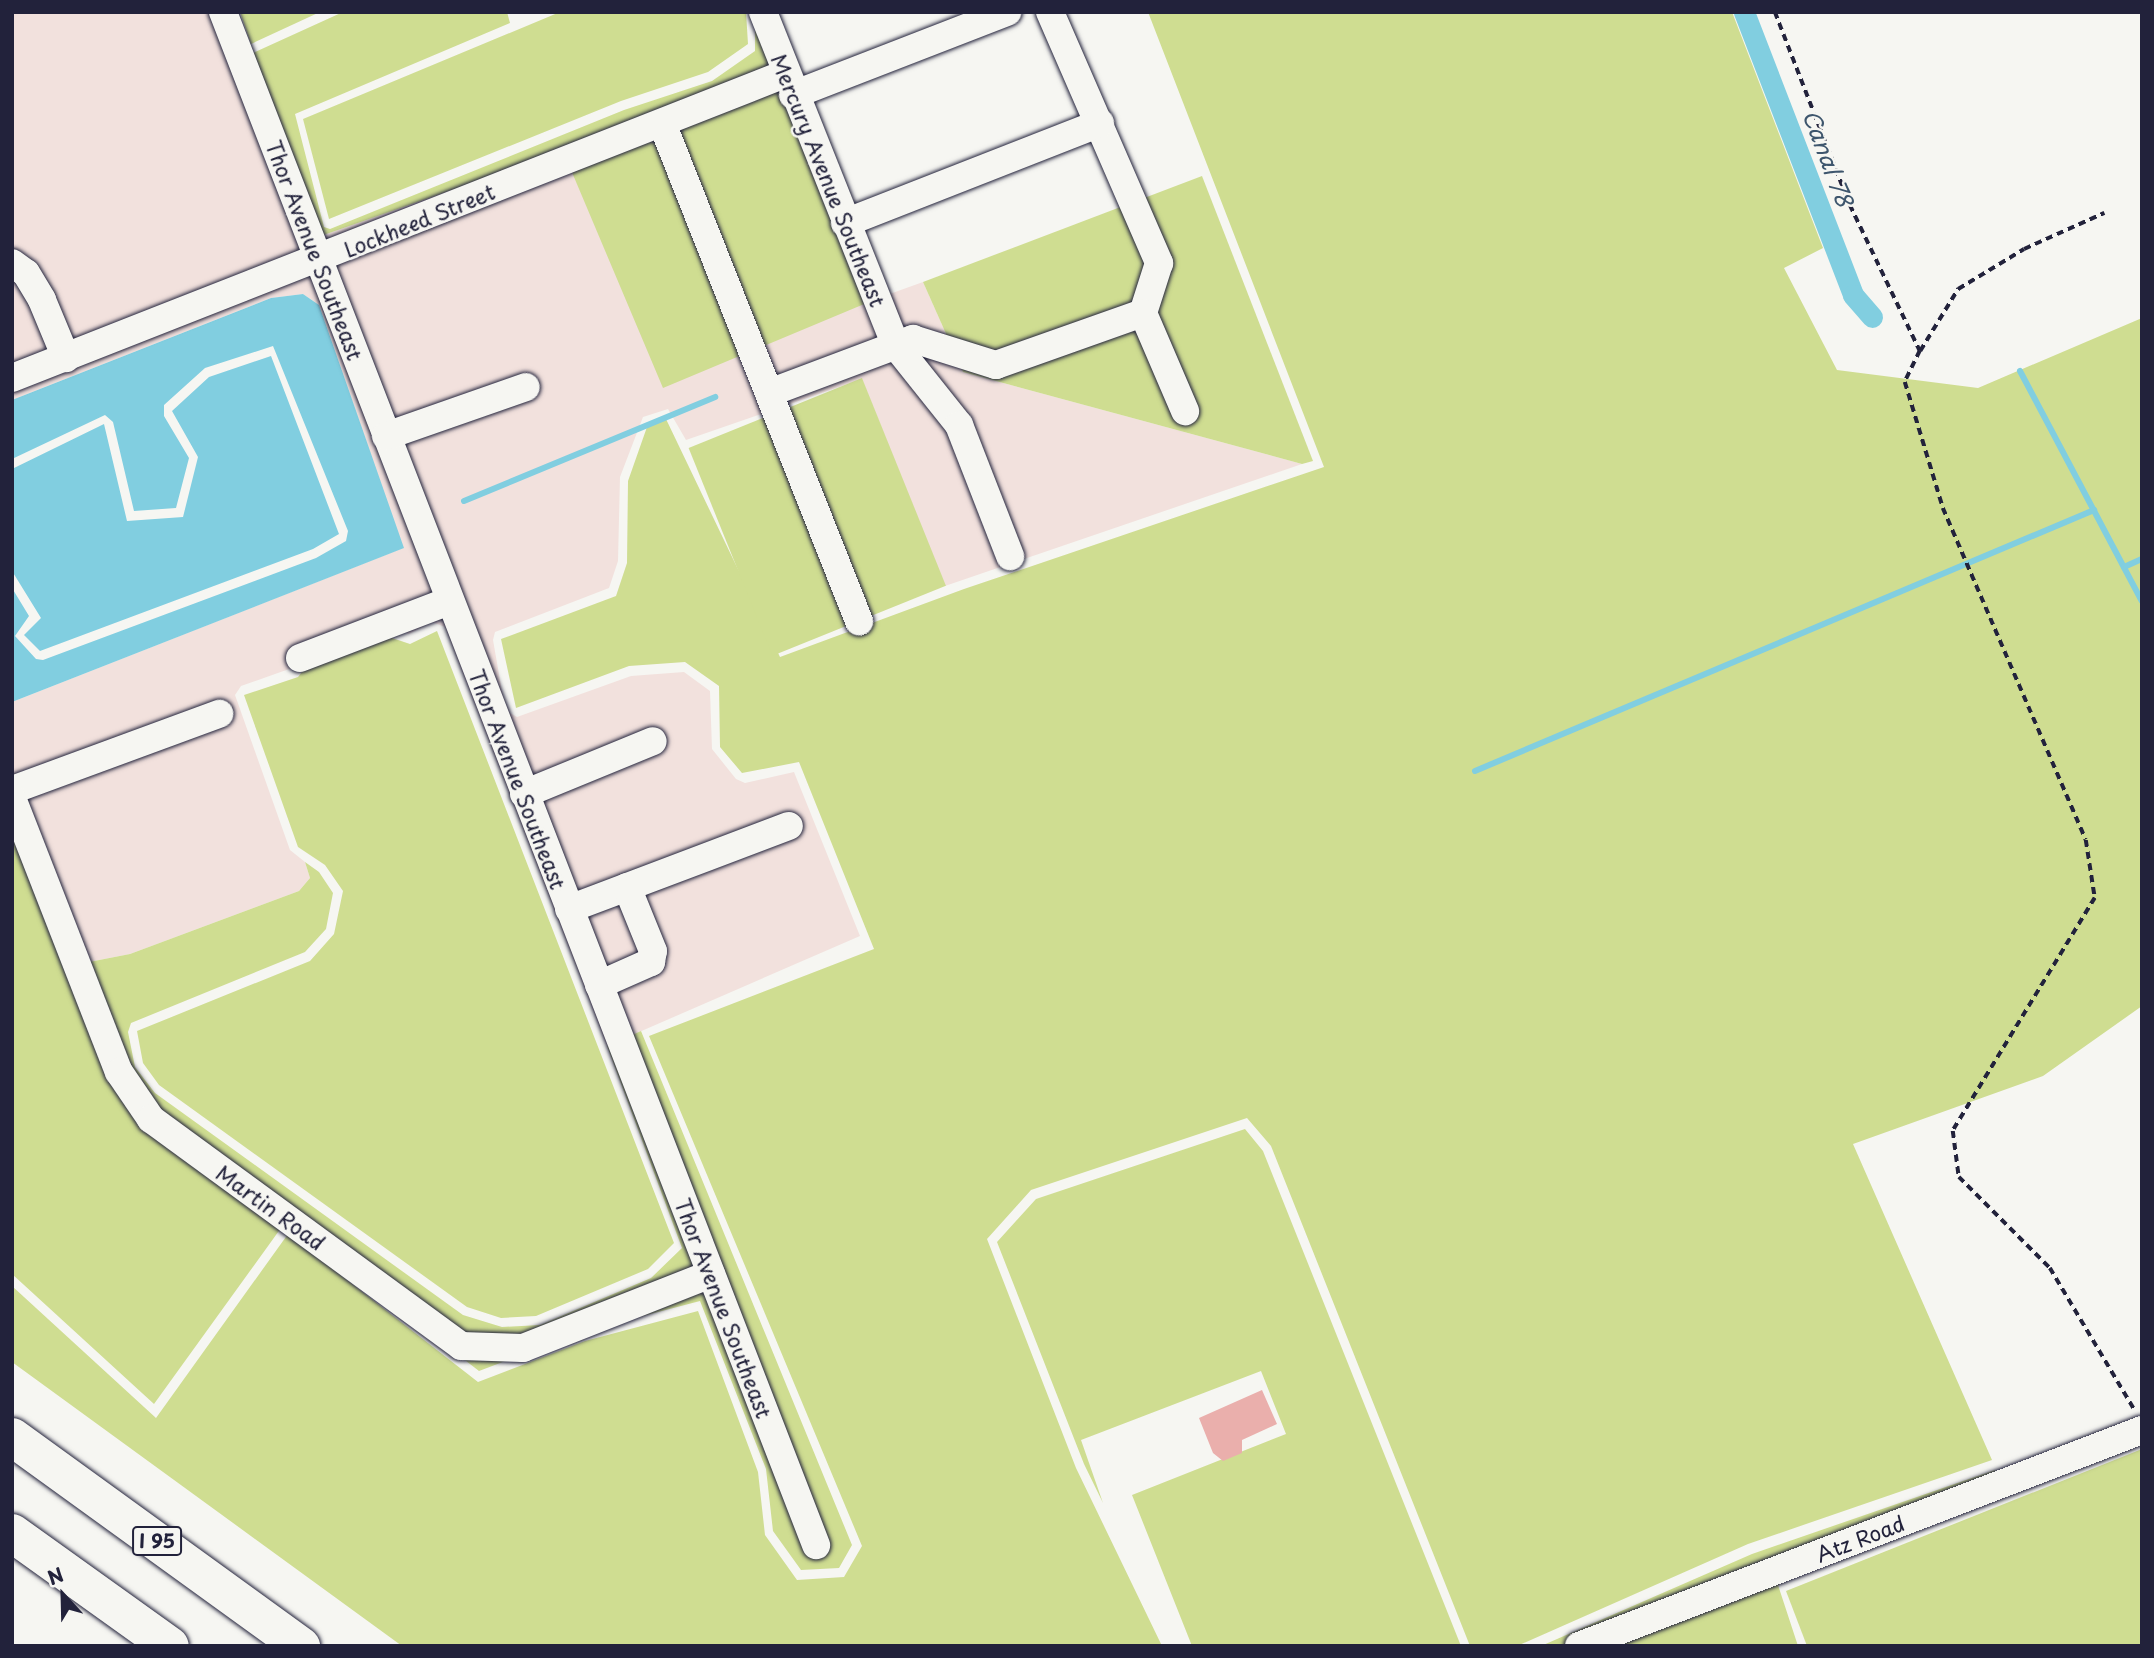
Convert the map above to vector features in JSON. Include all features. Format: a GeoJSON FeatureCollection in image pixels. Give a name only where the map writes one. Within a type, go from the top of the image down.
{"type":"FeatureCollection","features":[{"type":"Feature","properties":{"kind":"highway","name":"I 95"},"geometry":{"type":"LineString","coordinates":[[12,1437],[301,1646]]}},
{"type":"Feature","properties":{"kind":"highway"},"geometry":{"type":"LineString","coordinates":[[12,1533],[170,1646]]}},
{"type":"Feature","properties":{"kind":"street","name":"Thor Avenue Southeast"},"geometry":{"type":"LineString","coordinates":[[223,12],[816,1545]]}},
{"type":"Feature","properties":{"kind":"street","name":"Mercury Avenue Southeast"},"geometry":{"type":"LineString","coordinates":[[763,12],[789,85],[896,346],[959,425],[1010,556]]}},
{"type":"Feature","properties":{"kind":"street","name":"Lockheed Street"},"geometry":{"type":"LineString","coordinates":[[12,378],[319,260],[662,123],[789,85],[1007,12]]}},
{"type":"Feature","properties":{"kind":"street"},"geometry":{"type":"LineString","coordinates":[[1050,12],[1159,263],[1143,313],[1185,411]]}},
{"type":"Feature","properties":{"kind":"street"},"geometry":{"type":"LineString","coordinates":[[662,123],[859,621]]}},
{"type":"Feature","properties":{"kind":"street"},"geometry":{"type":"LineString","coordinates":[[845,223],[1100,123]]}},
{"type":"Feature","properties":{"kind":"street"},"geometry":{"type":"LineString","coordinates":[[12,263],[26,273],[42,300],[66,358]]}},
{"type":"Feature","properties":{"kind":"street"},"geometry":{"type":"LineString","coordinates":[[769,393],[914,339],[996,365],[1143,313]]}},
{"type":"Feature","properties":{"kind":"street"},"geometry":{"type":"LineString","coordinates":[[386,436],[526,387]]}},
{"type":"Feature","properties":{"kind":"street"},"geometry":{"type":"LineString","coordinates":[[300,658],[449,601]]}},
{"type":"Feature","properties":{"kind":"street"},"geometry":{"type":"LineString","coordinates":[[12,790],[219,714]]}},
{"type":"Feature","properties":{"kind":"street"},"geometry":{"type":"LineString","coordinates":[[524,794],[653,741]]}},
{"type":"Feature","properties":{"kind":"street","name":"Martin Road"},"geometry":{"type":"LineString","coordinates":[[12,798],[119,1072],[151,1119],[461,1346],[523,1348],[711,1274]]}},
{"type":"Feature","properties":{"kind":"street"},"geometry":{"type":"LineString","coordinates":[[569,909],[789,826]]}},
{"type":"Feature","properties":{"kind":"street"},"geometry":{"type":"LineString","coordinates":[[599,985],[651,962],[653,951],[627,887]]}},
{"type":"Feature","properties":{"kind":"street","name":"Atz Road"},"geometry":{"type":"LineString","coordinates":[[1579,1646],[2138,1420]]}},
{"type":"Feature","properties":{"kind":"path"},"geometry":{"type":"LineString","coordinates":[[1775,12],[1850,205],[1920,351]]}},
{"type":"Feature","properties":{"kind":"path"},"geometry":{"type":"LineString","coordinates":[[2104,213],[2024,248],[1958,289],[1920,351],[1905,382],[1943,508],[2086,840],[2095,898],[1953,1131],[1959,1177],[2050,1268],[2138,1420]]}},
{"type":"Feature","properties":{"kind":"shaded area"},"geometry":{"type":"Polygon","coordinates":[[[12,12],[231,12],[298,244],[563,150],[859,305],[923,282],[963,372],[1302,464],[945,586],[862,379],[686,440],[668,409],[643,417],[620,477],[618,561],[609,588],[495,632],[493,640],[503,697],[510,713],[517,717],[631,676],[684,672],[710,691],[712,749],[736,779],[745,783],[794,772],[860,936],[607,1046],[445,627],[432,622],[409,634],[377,623],[292,668],[241,686],[235,695],[290,850],[305,862],[310,878],[299,891],[130,954],[89,962],[12,818],[12,702],[403,548],[319,305],[303,294],[271,298],[12,400],[12,12]]]}},
{"type":"Feature","properties":{"kind":"green space"},"geometry":{"type":"Polygon","coordinates":[[[240,12],[320,12],[251,44],[240,12]]]}},
{"type":"Feature","properties":{"kind":"green space"},"geometry":{"type":"Polygon","coordinates":[[[343,12],[507,12],[510,23],[295,114],[324,227],[330,229],[624,110],[712,81],[755,51],[755,12],[881,297],[663,388],[563,151],[298,244],[253,53],[343,12]]]}},
{"type":"Feature","properties":{"kind":"green space"},"geometry":{"type":"Polygon","coordinates":[[[560,12],[746,12],[748,44],[708,72],[621,101],[329,219],[303,119],[560,12]]]}},
{"type":"Feature","properties":{"kind":"green space"},"geometry":{"type":"Polygon","coordinates":[[[1148,12],[1732,12],[1823,248],[1784,268],[1837,370],[1978,388],[2142,318],[2142,1006],[2043,1076],[1853,1144],[1992,1460],[1748,1544],[1517,1646],[1470,1646],[1271,1146],[1247,1118],[1031,1190],[987,1239],[1076,1468],[1162,1646],[402,1646],[12,1362],[12,1286],[156,1418],[288,1234],[478,1382],[585,1341],[698,1311],[758,1472],[765,1535],[797,1580],[844,1577],[862,1546],[649,1036],[874,949],[799,762],[742,773],[720,747],[719,686],[685,662],[629,666],[516,708],[501,639],[616,596],[627,563],[628,481],[647,427],[666,419],[780,657],[964,589],[1324,467],[1148,12]]]}},
{"type":"Feature","properties":{"kind":"green space"},"geometry":{"type":"Polygon","coordinates":[[[1202,176],[1313,461],[1302,464],[963,372],[923,282],[1202,176]]]}},
{"type":"Feature","properties":{"kind":"green space"},"geometry":{"type":"Polygon","coordinates":[[[862,378],[946,586],[773,656],[689,448],[862,378]]]}},
{"type":"Feature","properties":{"kind":"green space"},"geometry":{"type":"Polygon","coordinates":[[[437,631],[674,1243],[648,1269],[536,1316],[501,1318],[467,1307],[159,1085],[143,1063],[137,1031],[310,961],[334,934],[343,891],[325,865],[298,847],[244,695],[298,677],[323,645],[377,633],[410,644],[437,631]]]}},
{"type":"Feature","properties":{"kind":"green space"},"geometry":{"type":"Polygon","coordinates":[[[12,818],[89,962],[130,954],[299,891],[310,878],[305,862],[319,872],[333,893],[326,929],[305,952],[131,1023],[128,1032],[135,1067],[155,1093],[463,1315],[502,1327],[540,1325],[651,1278],[682,1248],[607,1046],[641,1031],[852,1545],[839,1568],[801,1570],[773,1531],[766,1469],[700,1301],[582,1332],[479,1371],[293,1227],[281,1228],[154,1404],[12,1274],[12,818]]]}},
{"type":"Feature","properties":{"kind":"green space"},"geometry":{"type":"Polygon","coordinates":[[[1245,1129],[1263,1151],[1461,1646],[1192,1646],[1132,1495],[1286,1434],[1261,1371],[1081,1440],[1103,1503],[1084,1464],[997,1242],[1036,1199],[1245,1129]]]}},
{"type":"Feature","properties":{"kind":"green space"},"geometry":{"type":"Polygon","coordinates":[[[2142,1449],[2142,1646],[1807,1646],[1786,1591],[2142,1449]]]}},
{"type":"Feature","properties":{"kind":"green space"},"geometry":{"type":"Polygon","coordinates":[[[1995,1470],[1996,1473],[1778,1585],[1798,1646],[1541,1646],[1752,1554],[1995,1470]]]}},
{"type":"Feature","properties":{"kind":"water"},"geometry":{"type":"Polygon","coordinates":[[[303,294],[319,305],[404,548],[12,702],[12,588],[29,616],[15,636],[36,659],[43,660],[316,558],[346,541],[348,531],[273,346],[205,368],[164,405],[164,416],[189,458],[176,508],[134,511],[113,422],[105,415],[12,459],[12,400],[271,298],[303,294]]]}},
{"type":"Feature","properties":{"kind":"water"},"geometry":{"type":"Polygon","coordinates":[[[271,356],[339,534],[313,549],[40,651],[24,635],[41,618],[12,571],[12,469],[104,424],[127,521],[183,517],[198,457],[172,411],[209,377],[271,356]]]}},
{"type":"Feature","properties":{"kind":"building"},"geometry":{"type":"Polygon","coordinates":[[[1262,1390],[1277,1424],[1242,1440],[1242,1453],[1223,1461],[1213,1453],[1199,1418],[1262,1390]]]}},
{"type":"Feature","properties":{"kind":"waterway","name":"Canal 78"},"geometry":{"type":"LineString","coordinates":[[1744,12],[1853,295],[1872,317]]}},
{"type":"Feature","properties":{"kind":"waterway"},"geometry":{"type":"LineString","coordinates":[[2020,371],[2142,601]]}},
{"type":"Feature","properties":{"kind":"waterway"},"geometry":{"type":"LineString","coordinates":[[464,501],[715,397]]}},
{"type":"Feature","properties":{"kind":"waterway"},"geometry":{"type":"LineString","coordinates":[[1475,771],[2094,510]]}},
{"type":"Feature","properties":{"kind":"waterway"},"geometry":{"type":"LineString","coordinates":[[2124,567],[2142,559]]}}]}
